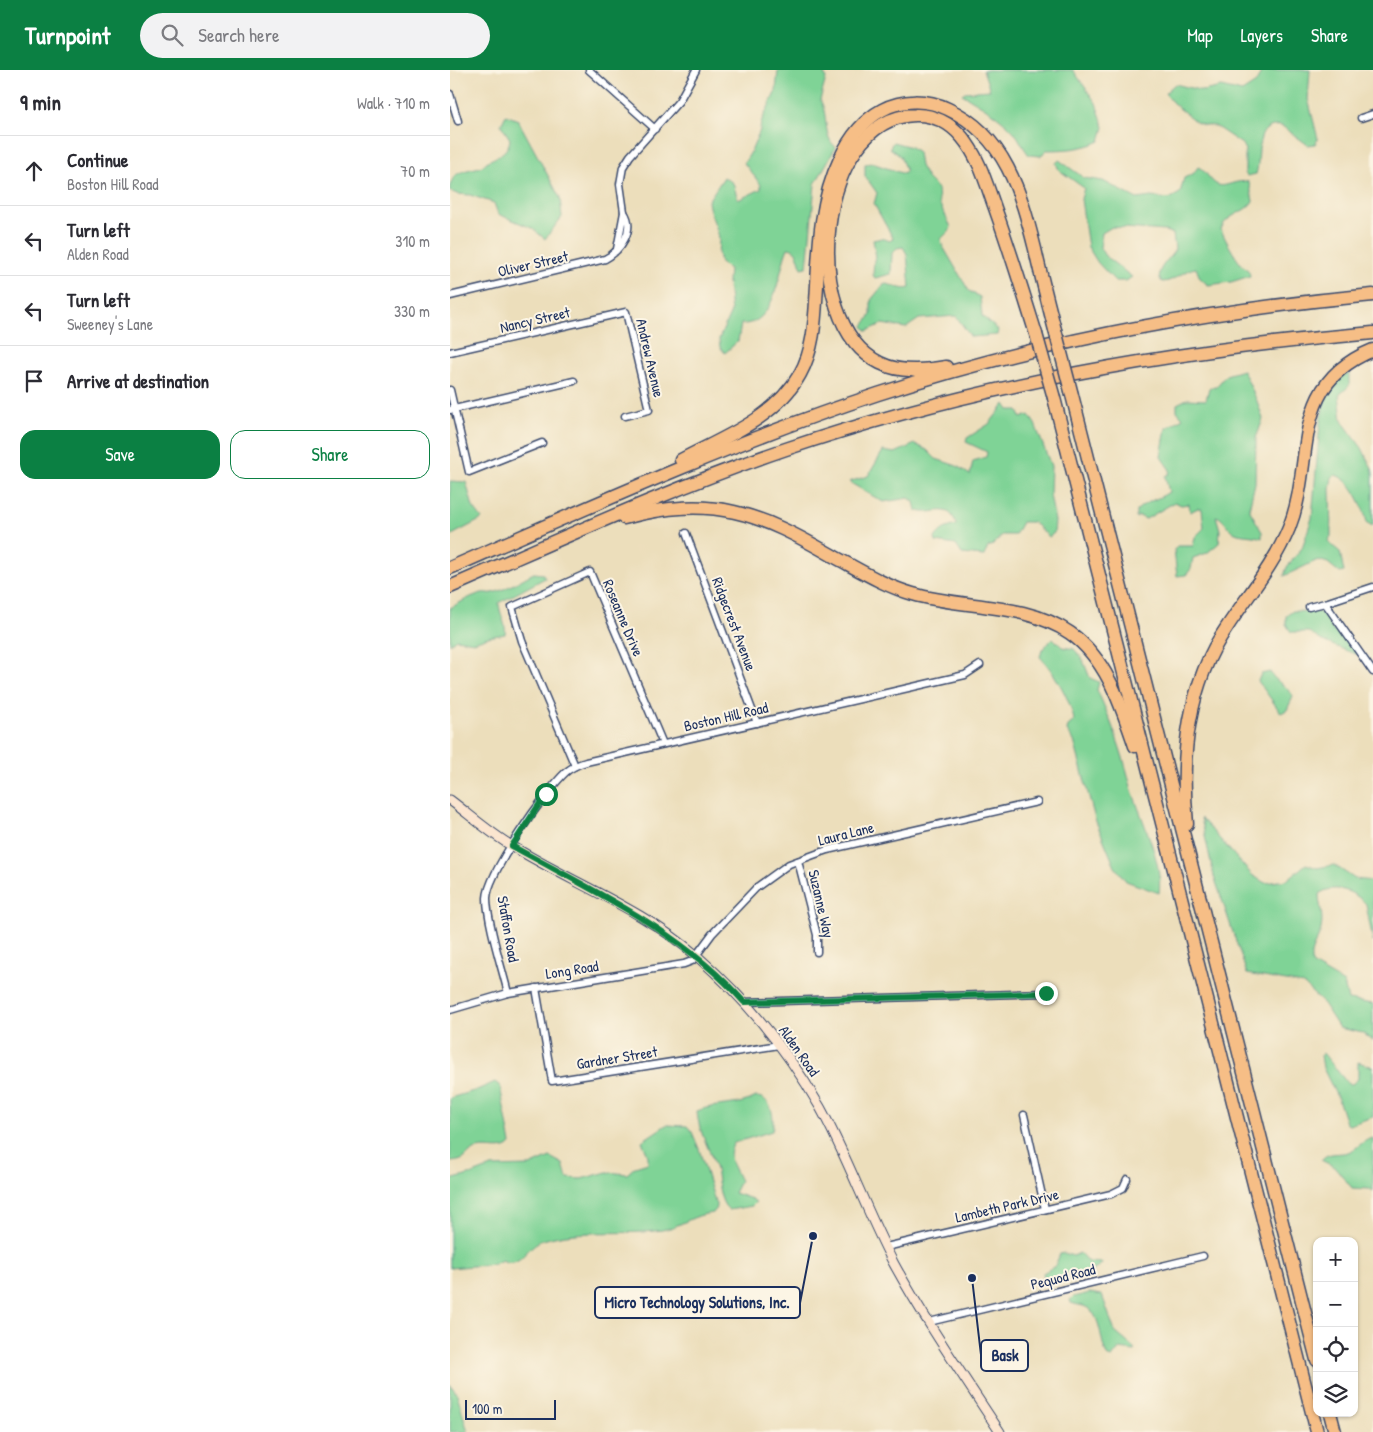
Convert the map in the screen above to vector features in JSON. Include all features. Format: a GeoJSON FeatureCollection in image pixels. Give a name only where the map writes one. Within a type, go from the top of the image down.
{"type":"FeatureCollection","features":[{"type":"Feature","properties":{"kind":"highway"},"geometry":{"type":"LineString","coordinates":[[625,492],[760,418],[776,405],[794,384],[807,359],[812,341],[820,226],[830,183],[841,157],[858,130],[872,116],[887,108],[910,102],[942,106],[974,126],[995,147],[1010,170],[1022,198],[1313,1344]]}},
{"type":"Feature","properties":{"kind":"highway"},"geometry":{"type":"LineString","coordinates":[[1023,353],[940,368],[907,370],[886,366],[874,360],[851,338],[836,307],[830,281],[828,256],[830,222],[836,192],[846,166],[860,145],[875,131],[897,118],[920,115],[942,121],[955,130],[965,141],[984,177],[1011,251],[1054,398],[1317,1432]]}},
{"type":"Feature","properties":{"kind":"highway"},"geometry":{"type":"LineString","coordinates":[[450,568],[748,441],[826,412],[912,384],[1023,353],[1094,336],[1182,320],[1373,295]]}},
{"type":"Feature","properties":{"kind":"highway"},"geometry":{"type":"LineString","coordinates":[[450,587],[694,483],[783,450],[958,398],[1054,376],[1166,356],[1255,344],[1373,333]]}},
{"type":"Feature","properties":{"kind":"highway"},"geometry":{"type":"LineString","coordinates":[[1191,866],[1185,808],[1185,769],[1190,721],[1202,676],[1218,640],[1270,566],[1289,527],[1299,496],[1307,432],[1315,405],[1327,384],[1339,372],[1352,361],[1373,350]]}},
{"type":"Feature","properties":{"kind":"highway"},"geometry":{"type":"LineString","coordinates":[[580,530],[665,510],[708,508],[738,512],[782,527],[902,591],[937,600],[1023,614],[1054,624],[1086,647],[1104,670],[1114,690],[1159,812]]}},
{"type":"Feature","properties":{"kind":"highway"},"geometry":{"type":"LineString","coordinates":[[1331,1417],[1335,1432]]}},
{"type":"Feature","properties":{"kind":"main road","name":"Alden Road"},"geometry":{"type":"LineString","coordinates":[[450,800],[512,846],[640,916],[697,956],[744,1002],[801,1075],[820,1108],[886,1247],[929,1322],[1000,1432]]}},
{"type":"Feature","properties":{"kind":"street"},"geometry":{"type":"LineString","coordinates":[[589,70],[655,128]]}},
{"type":"Feature","properties":{"kind":"street","name":"Oliver Street"},"geometry":{"type":"LineString","coordinates":[[450,296],[597,262],[608,257],[617,248],[622,246],[627,232],[627,217],[624,212],[620,184],[623,167],[679,101],[696,70]]}},
{"type":"Feature","properties":{"kind":"street"},"geometry":{"type":"LineString","coordinates":[[450,94],[458,121]]}},
{"type":"Feature","properties":{"kind":"street"},"geometry":{"type":"LineString","coordinates":[[1361,118],[1373,114]]}},
{"type":"Feature","properties":{"kind":"street","name":"Nancy Street"},"geometry":{"type":"LineString","coordinates":[[450,352],[626,312]]}},
{"type":"Feature","properties":{"kind":"street","name":"Andrew Avenue"},"geometry":{"type":"LineString","coordinates":[[625,416],[650,410],[626,312]]}},
{"type":"Feature","properties":{"kind":"street"},"geometry":{"type":"LineString","coordinates":[[452,409],[574,381]]}},
{"type":"Feature","properties":{"kind":"street"},"geometry":{"type":"LineString","coordinates":[[450,390],[452,409],[469,472],[542,443]]}},
{"type":"Feature","properties":{"kind":"street","name":"Ridgecrest Avenue"},"geometry":{"type":"LineString","coordinates":[[686,533],[757,723]]}},
{"type":"Feature","properties":{"kind":"street","name":"Roseanne Drive"},"geometry":{"type":"LineString","coordinates":[[575,766],[522,641],[512,608],[590,572],[664,744]]}},
{"type":"Feature","properties":{"kind":"street"},"geometry":{"type":"LineString","coordinates":[[1309,606],[1325,603],[1373,586]]}},
{"type":"Feature","properties":{"kind":"street"},"geometry":{"type":"LineString","coordinates":[[1325,603],[1373,672]]}},
{"type":"Feature","properties":{"kind":"street","name":"Boston Hill Road"},"geometry":{"type":"LineString","coordinates":[[512,846],[546,794],[565,773],[575,766],[965,676],[980,664]]}},
{"type":"Feature","properties":{"kind":"street","name":"Laura Lane"},"geometry":{"type":"LineString","coordinates":[[697,956],[712,934],[757,887],[772,874],[798,861],[827,850],[1037,802]]}},
{"type":"Feature","properties":{"kind":"street","name":"Staffon Road"},"geometry":{"type":"LineString","coordinates":[[508,993],[487,896],[490,885],[512,846]]}},
{"type":"Feature","properties":{"kind":"street","name":"Suzanne Way"},"geometry":{"type":"LineString","coordinates":[[798,861],[817,935],[817,952]]}},
{"type":"Feature","properties":{"kind":"street","name":"Long Road"},"geometry":{"type":"LineString","coordinates":[[450,1010],[508,993],[684,964],[692,961],[697,956]]}},
{"type":"Feature","properties":{"kind":"street","name":"Gardner Street"},"geometry":{"type":"LineString","coordinates":[[536,988],[552,1081],[779,1045]]}},
{"type":"Feature","properties":{"kind":"street"},"geometry":{"type":"LineString","coordinates":[[744,1002],[1046,993]]}},
{"type":"Feature","properties":{"kind":"street"},"geometry":{"type":"LineString","coordinates":[[1024,1114],[1045,1209]]}},
{"type":"Feature","properties":{"kind":"street","name":"Lambeth Park Drive"},"geometry":{"type":"LineString","coordinates":[[886,1247],[1115,1192],[1123,1188],[1127,1179]]}},
{"type":"Feature","properties":{"kind":"street","name":"Pequod Road"},"geometry":{"type":"LineString","coordinates":[[929,1322],[1203,1256]]}},
{"type":"Feature","properties":{"kind":"green space"},"geometry":{"type":"Polygon","coordinates":[[[778,70],[822,70],[826,78],[820,100],[829,137],[836,147],[815,184],[807,267],[802,268],[794,250],[788,248],[769,307],[762,316],[753,322],[741,324],[738,341],[725,353],[720,347],[719,339],[731,312],[728,282],[729,269],[722,264],[719,258],[719,236],[708,201],[724,177],[733,183],[738,200],[761,189],[761,185],[744,163],[751,152],[760,130],[761,122],[776,91],[778,70]]]}},
{"type":"Feature","properties":{"kind":"green space"},"geometry":{"type":"Polygon","coordinates":[[[983,70],[1073,70],[1096,103],[1104,127],[1100,141],[1081,147],[1046,150],[1041,156],[1029,155],[1008,126],[990,111],[962,94],[965,92],[990,90],[983,70]]]}},
{"type":"Feature","properties":{"kind":"green space"},"geometry":{"type":"Polygon","coordinates":[[[1262,70],[1310,70],[1308,99],[1318,139],[1315,144],[1308,145],[1282,126],[1273,126],[1266,129],[1260,142],[1256,174],[1247,176],[1245,173],[1245,150],[1242,144],[1215,126],[1196,122],[1173,103],[1165,93],[1175,84],[1203,91],[1221,87],[1242,92],[1256,83],[1262,70]]]}},
{"type":"Feature","properties":{"kind":"green space"},"geometry":{"type":"Polygon","coordinates":[[[506,115],[518,120],[560,198],[562,217],[545,239],[532,228],[498,214],[494,203],[450,191],[453,179],[459,173],[482,166],[506,150],[510,139],[501,125],[506,115]]]}},
{"type":"Feature","properties":{"kind":"green space"},"geometry":{"type":"Polygon","coordinates":[[[893,142],[911,147],[918,152],[920,166],[927,178],[938,189],[939,203],[951,227],[941,239],[942,245],[969,291],[980,297],[982,316],[998,330],[997,335],[971,337],[956,316],[919,319],[906,328],[882,324],[867,331],[863,326],[871,315],[871,300],[884,284],[903,289],[910,288],[907,254],[903,247],[897,248],[892,253],[891,274],[875,278],[873,275],[876,257],[873,240],[882,238],[890,241],[893,238],[874,204],[877,193],[865,176],[865,164],[872,163],[904,174],[906,171],[900,156],[890,148],[893,142]]]}},
{"type":"Feature","properties":{"kind":"green space"},"geometry":{"type":"Polygon","coordinates":[[[1059,160],[1084,178],[1103,181],[1137,199],[1151,197],[1169,199],[1180,193],[1184,178],[1193,174],[1198,167],[1221,186],[1244,181],[1249,182],[1253,201],[1245,209],[1227,220],[1221,229],[1233,253],[1248,270],[1250,276],[1231,282],[1208,285],[1200,278],[1196,268],[1171,280],[1162,282],[1160,278],[1161,269],[1175,249],[1173,234],[1165,231],[1112,227],[1102,233],[1100,248],[1105,256],[1132,277],[1126,281],[1115,281],[1098,263],[1088,247],[1081,199],[1084,188],[1059,170],[1056,163],[1059,160]]]}},
{"type":"Feature","properties":{"kind":"green space"},"geometry":{"type":"Polygon","coordinates":[[[1243,370],[1263,419],[1256,438],[1255,483],[1249,509],[1262,532],[1262,538],[1234,532],[1216,516],[1220,530],[1219,543],[1207,553],[1193,558],[1191,569],[1186,575],[1177,576],[1174,550],[1177,546],[1193,546],[1195,537],[1204,528],[1202,509],[1198,508],[1190,512],[1189,504],[1181,505],[1175,502],[1146,519],[1139,516],[1136,518],[1136,511],[1145,504],[1169,492],[1165,476],[1169,474],[1170,470],[1161,457],[1166,428],[1183,418],[1177,411],[1177,404],[1187,399],[1206,400],[1209,388],[1216,387],[1226,375],[1243,370]]]}},
{"type":"Feature","properties":{"kind":"green space"},"geometry":{"type":"Polygon","coordinates":[[[1349,373],[1349,386],[1339,395],[1342,421],[1362,448],[1373,471],[1373,526],[1367,523],[1360,502],[1352,488],[1347,482],[1335,475],[1332,477],[1330,489],[1331,536],[1328,542],[1340,552],[1344,572],[1340,573],[1328,563],[1318,560],[1284,576],[1287,567],[1302,548],[1312,518],[1320,424],[1325,396],[1337,377],[1349,373]]]}},
{"type":"Feature","properties":{"kind":"green space"},"geometry":{"type":"Polygon","coordinates":[[[1005,404],[1009,410],[1018,410],[1021,418],[1029,415],[1035,424],[1051,466],[1050,495],[1055,521],[1054,533],[1049,537],[1033,522],[1022,522],[1015,535],[1002,535],[993,545],[988,547],[984,556],[962,554],[956,545],[936,542],[935,538],[939,533],[956,525],[949,513],[945,511],[922,512],[916,510],[914,502],[909,498],[883,502],[849,482],[868,476],[883,451],[895,453],[915,444],[927,450],[936,459],[957,466],[970,475],[973,461],[986,457],[987,452],[966,442],[967,438],[989,424],[1005,404]]]}},
{"type":"Feature","properties":{"kind":"green space"},"geometry":{"type":"Polygon","coordinates":[[[450,481],[466,482],[473,507],[482,519],[450,536],[450,481]]]}},
{"type":"Feature","properties":{"kind":"green space"},"geometry":{"type":"Polygon","coordinates":[[[534,573],[543,574],[545,578],[499,603],[505,634],[474,642],[456,639],[450,644],[450,608],[478,594],[493,593],[504,589],[534,573]]]}},
{"type":"Feature","properties":{"kind":"green space"},"geometry":{"type":"Polygon","coordinates":[[[1293,611],[1325,614],[1332,629],[1347,635],[1358,653],[1355,654],[1322,641],[1309,632],[1291,632],[1286,624],[1286,616],[1293,611]]]}},
{"type":"Feature","properties":{"kind":"green space"},"geometry":{"type":"Polygon","coordinates":[[[1053,638],[1062,647],[1074,649],[1082,658],[1090,678],[1099,682],[1097,690],[1116,736],[1154,852],[1160,880],[1159,893],[1126,881],[1115,867],[1095,819],[1074,741],[1067,731],[1068,726],[1074,721],[1070,705],[1056,678],[1040,657],[1042,650],[1053,638]]]}},
{"type":"Feature","properties":{"kind":"green space"},"geometry":{"type":"Polygon","coordinates":[[[1270,672],[1293,696],[1287,710],[1281,713],[1258,681],[1261,674],[1270,672]]]}},
{"type":"Feature","properties":{"kind":"green space"},"geometry":{"type":"Polygon","coordinates":[[[1201,818],[1252,875],[1265,883],[1287,880],[1306,864],[1317,868],[1334,865],[1355,879],[1373,881],[1373,942],[1366,904],[1350,892],[1331,889],[1319,894],[1322,924],[1312,951],[1311,960],[1313,965],[1344,983],[1348,1000],[1373,1004],[1373,1041],[1363,1033],[1339,1028],[1322,1002],[1303,984],[1247,974],[1214,876],[1201,818]]]}},
{"type":"Feature","properties":{"kind":"green space"},"geometry":{"type":"Polygon","coordinates":[[[1323,1053],[1348,1084],[1352,1084],[1358,1079],[1358,1062],[1373,1067],[1373,1117],[1349,1125],[1346,1123],[1338,1099],[1323,1068],[1321,1055],[1323,1053]]]}},
{"type":"Feature","properties":{"kind":"green space"},"geometry":{"type":"Polygon","coordinates":[[[495,1082],[500,1086],[511,1144],[500,1149],[477,1149],[464,1159],[450,1162],[450,1098],[477,1090],[495,1082]]]}},
{"type":"Feature","properties":{"kind":"green space"},"geometry":{"type":"Polygon","coordinates":[[[756,1097],[766,1100],[769,1104],[773,1120],[772,1131],[734,1143],[731,1148],[730,1158],[740,1181],[734,1193],[756,1202],[752,1206],[729,1210],[721,1196],[715,1166],[702,1132],[697,1111],[742,1102],[756,1097]]]}},
{"type":"Feature","properties":{"kind":"green space"},"geometry":{"type":"Polygon","coordinates":[[[666,1125],[687,1126],[692,1132],[717,1208],[713,1213],[662,1230],[557,1236],[537,1243],[514,1262],[502,1260],[494,1264],[450,1268],[450,1180],[491,1167],[530,1166],[550,1157],[563,1164],[567,1178],[581,1179],[607,1172],[627,1174],[635,1167],[648,1163],[648,1156],[642,1141],[666,1125]]]}},
{"type":"Feature","properties":{"kind":"green space"},"geometry":{"type":"Polygon","coordinates":[[[1373,1138],[1373,1191],[1352,1188],[1335,1167],[1321,1160],[1330,1154],[1351,1151],[1373,1138]]]}},
{"type":"Feature","properties":{"kind":"green space"},"geometry":{"type":"Polygon","coordinates":[[[1064,1253],[1073,1256],[1080,1253],[1088,1262],[1103,1263],[1087,1275],[1070,1271],[1063,1278],[1044,1278],[1043,1273],[1055,1266],[1060,1254],[1064,1253]]]}},
{"type":"Feature","properties":{"kind":"green space"},"geometry":{"type":"Polygon","coordinates":[[[1090,1293],[1102,1295],[1115,1332],[1135,1351],[1119,1349],[1112,1358],[1108,1357],[1098,1323],[1091,1311],[1086,1307],[1071,1303],[1070,1300],[1073,1297],[1090,1293]]]}},
{"type":"Feature","properties":{"kind":"green space"},"geometry":{"type":"Polygon","coordinates":[[[450,1384],[457,1394],[468,1432],[450,1432],[450,1384]]]}},
{"type":"Feature","properties":{"kind":"place","name":"Micro Technology Solutions, Inc."},"geometry":{"type":"Point","coordinates":[813,1236]}},
{"type":"Feature","properties":{"kind":"place","name":"Bask"},"geometry":{"type":"Point","coordinates":[972,1278]}},
{"type":"Feature","properties":{"kind":"route"},"geometry":{"type":"LineString","coordinates":[[546,794],[512,846],[650,922],[697,956],[744,1002],[1046,993]]}}]}
